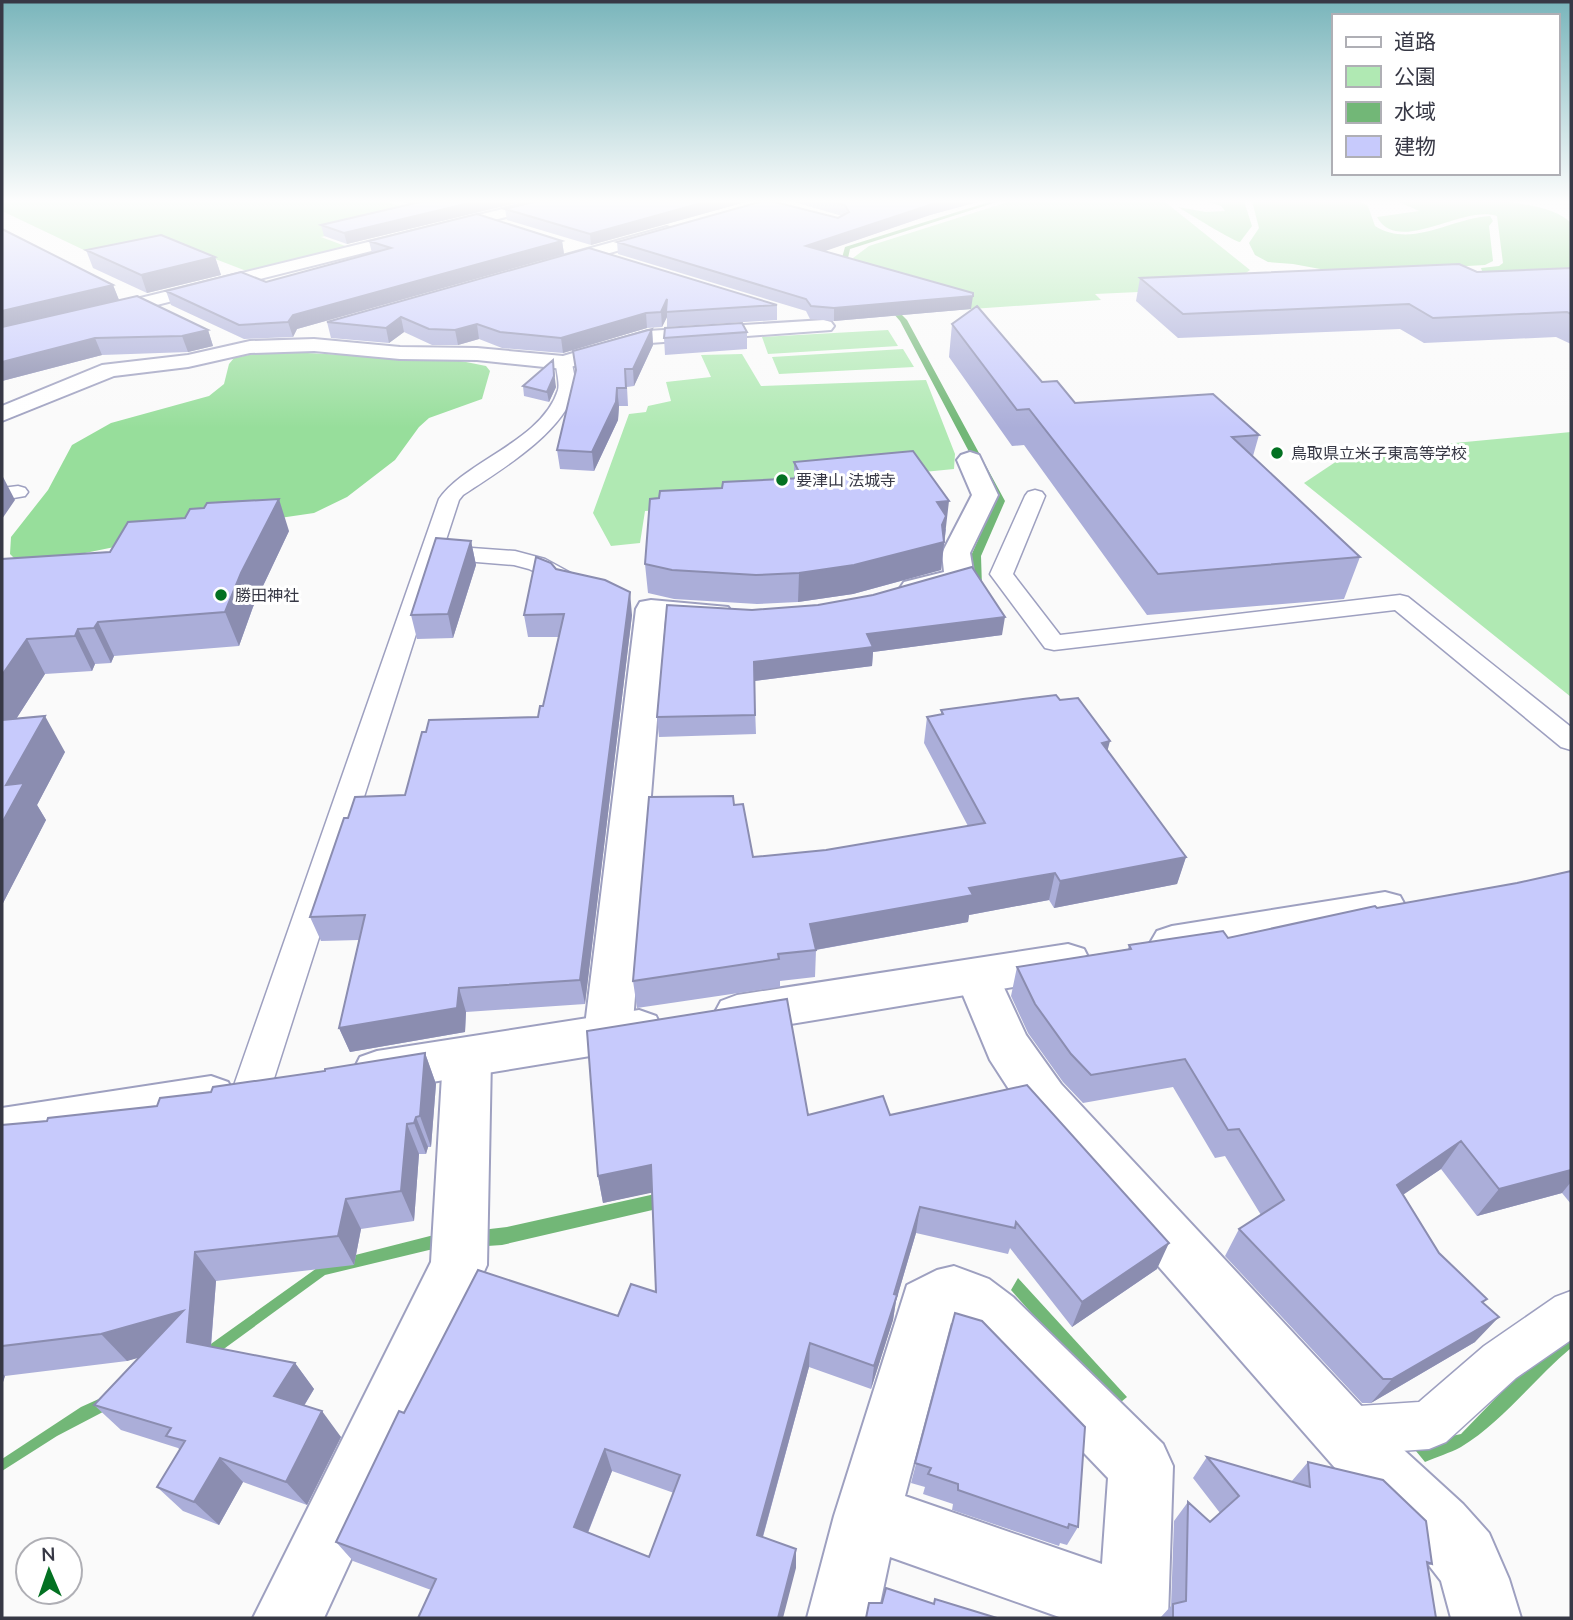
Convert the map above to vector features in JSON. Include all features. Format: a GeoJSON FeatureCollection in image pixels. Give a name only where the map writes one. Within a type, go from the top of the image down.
{"type":"FeatureCollection","features":[{"type":"Feature","properties":{"kind":"street"},"geometry":{"type":"LineString","coordinates":[[2,338],[251,277]]}},
{"type":"Feature","properties":{"kind":"street"},"geometry":{"type":"LineString","coordinates":[[123,291],[170,314]]}},
{"type":"Feature","properties":{"kind":"street"},"geometry":{"type":"LineString","coordinates":[[2,414],[110,370],[273,345],[314,345],[400,353],[466,353],[564,363],[648,337],[824,326],[772,310]]}},
{"type":"Feature","properties":{"kind":"street"},"geometry":{"type":"LineString","coordinates":[[273,345],[340,326]]}},
{"type":"Feature","properties":{"kind":"street"},"geometry":{"type":"LineString","coordinates":[[218,337],[241,349]]}},
{"type":"Feature","properties":{"kind":"street"},"geometry":{"type":"LineString","coordinates":[[879,597],[960,577],[956,553],[985,495],[970,460]]}},
{"type":"Feature","properties":{"kind":"street"},"geometry":{"type":"LineString","coordinates":[[571,582],[601,590]]}},
{"type":"Feature","properties":{"kind":"street"},"geometry":{"type":"LineString","coordinates":[[608,1034],[640,603],[690,614],[746,614]]}},
{"type":"Feature","properties":{"kind":"street"},"geometry":{"type":"LineString","coordinates":[[2,1130],[977,976],[1419,901]]}},
{"type":"Feature","properties":{"kind":"street"},"geometry":{"type":"LineString","coordinates":[[977,976],[1007,1046],[1043,1099],[1344,1431],[1440,1527],[1465,1557],[1475,1579],[1486,1618]]}},
{"type":"Feature","properties":{"kind":"street"},"geometry":{"type":"LineString","coordinates":[[288,1618],[459,1265],[467,1058]]}},
{"type":"Feature","properties":{"kind":"street"},"geometry":{"type":"LineString","coordinates":[[842,1618],[867,1516],[927,1305],[941,1296],[958,1293],[974,1301],[993,1317],[1141,1466],[1133,1614],[867,1516]]}},
{"type":"Feature","properties":{"kind":"lane"},"geometry":{"type":"LineString","coordinates":[[291,1084],[432,552],[451,495],[519,448],[558,408],[568,389],[564,363]]}},
{"type":"Feature","properties":{"kind":"lane"},"geometry":{"type":"LineString","coordinates":[[1035,496],[1002,574],[1054,643],[1400,602],[1571,741]]}},
{"type":"Feature","properties":{"kind":"lane"},"geometry":{"type":"LineString","coordinates":[[432,552],[515,558],[537,564],[571,582]]}},
{"type":"Feature","properties":{"kind":"lane"},"geometry":{"type":"LineString","coordinates":[[1344,1431],[1429,1425],[1500,1362],[1571,1312]]}},
{"type":"Feature","properties":{"kind":"green space"},"geometry":{"type":"Polygon","coordinates":[[[869,277],[1241,277],[1225,288],[1095,294],[1101,300],[900,314],[869,277]]]}},
{"type":"Feature","properties":{"kind":"green space"},"geometry":{"type":"Polygon","coordinates":[[[888,330],[898,346],[768,354],[762,337],[888,330]]]}},
{"type":"Feature","properties":{"kind":"green space"},"geometry":{"type":"Polygon","coordinates":[[[903,349],[914,367],[779,374],[772,357],[903,349]]]}},
{"type":"Feature","properties":{"kind":"green space"},"geometry":{"type":"Polygon","coordinates":[[[742,354],[761,386],[926,380],[955,454],[954,469],[782,486],[775,505],[645,511],[640,543],[611,546],[593,513],[629,414],[646,412],[648,406],[671,401],[666,382],[711,377],[701,355],[742,354]]]}},
{"type":"Feature","properties":{"kind":"green space"},"geometry":{"type":"Polygon","coordinates":[[[1571,432],[1571,697],[1304,483],[1349,453],[1571,432]]]}},
{"type":"Feature","properties":{"kind":"shaded area"},"geometry":{"type":"Polygon","coordinates":[[[269,351],[461,361],[486,366],[490,371],[482,399],[429,418],[419,427],[395,460],[347,497],[314,513],[198,530],[85,553],[34,559],[14,558],[10,554],[11,537],[48,490],[72,445],[111,423],[209,396],[224,384],[229,364],[234,358],[269,351]]]}},
{"type":"Feature","properties":{"kind":"water"},"geometry":{"type":"Polygon","coordinates":[[[664,1192],[674,1205],[502,1245],[429,1250],[325,1275],[199,1367],[122,1402],[57,1436],[2,1471],[2,1459],[81,1407],[194,1356],[324,1263],[430,1236],[507,1227],[664,1192]]]}},
{"type":"Feature","properties":{"kind":"water"},"geometry":{"type":"Polygon","coordinates":[[[1018,1278],[1127,1397],[1115,1407],[1011,1290],[1018,1278]]]}},
{"type":"Feature","properties":{"kind":"water"},"geometry":{"type":"Polygon","coordinates":[[[1571,1334],[1571,1348],[1476,1437],[1457,1449],[1425,1462],[1411,1445],[1461,1434],[1521,1372],[1571,1334]]]}},
{"type":"Feature","properties":{"kind":"building"},"geometry":{"type":"Polygon","coordinates":[[[2,277],[96,277],[113,285],[2,311],[2,277]]]}},
{"type":"Feature","properties":{"kind":"building"},"geometry":{"type":"Polygon","coordinates":[[[223,277],[253,277],[266,282],[286,277],[433,277],[293,315],[288,322],[239,325],[166,291],[223,277]]]}},
{"type":"Feature","properties":{"kind":"building"},"geometry":{"type":"Polygon","coordinates":[[[488,277],[683,277],[777,305],[666,312],[667,299],[661,312],[646,313],[561,338],[500,332],[477,324],[455,330],[429,329],[401,317],[386,328],[327,322],[488,277]]]}},
{"type":"Feature","properties":{"kind":"building"},"geometry":{"type":"Polygon","coordinates":[[[732,277],[915,277],[973,293],[973,296],[834,308],[811,306],[806,299],[732,277]]]}},
{"type":"Feature","properties":{"kind":"building"},"geometry":{"type":"Polygon","coordinates":[[[1571,277],[1571,314],[1567,312],[1433,318],[1409,304],[1183,314],[1140,278],[1571,277]]]}},
{"type":"Feature","properties":{"kind":"building"},"geometry":{"type":"Polygon","coordinates":[[[137,296],[208,330],[182,336],[95,338],[2,362],[2,327],[137,296]]]}},
{"type":"Feature","properties":{"kind":"building"},"geometry":{"type":"Polygon","coordinates":[[[977,306],[1042,382],[1057,381],[1075,403],[1213,394],[1259,435],[1232,437],[1360,557],[1158,574],[1029,409],[1017,410],[952,324],[977,306]]]}},
{"type":"Feature","properties":{"kind":"building"},"geometry":{"type":"Polygon","coordinates":[[[742,323],[747,332],[664,338],[665,328],[742,323]]]}},
{"type":"Feature","properties":{"kind":"building"},"geometry":{"type":"Polygon","coordinates":[[[652,329],[633,369],[625,369],[626,388],[617,388],[616,402],[592,452],[557,450],[576,370],[573,351],[652,329]]]}},
{"type":"Feature","properties":{"kind":"building"},"geometry":{"type":"Polygon","coordinates":[[[553,360],[554,376],[547,392],[523,386],[553,360]]]}},
{"type":"Feature","properties":{"kind":"building"},"geometry":{"type":"Polygon","coordinates":[[[913,451],[949,501],[937,502],[946,516],[942,525],[944,542],[854,565],[799,573],[756,575],[672,570],[645,564],[650,499],[659,498],[660,491],[722,488],[723,482],[802,478],[794,462],[913,451]]]}},
{"type":"Feature","properties":{"kind":"building"},"geometry":{"type":"Polygon","coordinates":[[[279,499],[241,573],[225,612],[98,622],[94,628],[78,629],[75,636],[27,639],[2,675],[2,559],[110,552],[128,522],[185,518],[190,509],[204,508],[207,503],[279,499]]]}},
{"type":"Feature","properties":{"kind":"building"},"geometry":{"type":"Polygon","coordinates":[[[436,538],[471,541],[448,614],[411,615],[436,538]]]}},
{"type":"Feature","properties":{"kind":"building"},"geometry":{"type":"Polygon","coordinates":[[[536,557],[551,563],[556,569],[605,580],[630,592],[580,980],[459,988],[457,1008],[339,1028],[365,915],[310,917],[344,818],[348,818],[355,797],[405,795],[422,732],[426,732],[429,720],[538,717],[540,706],[543,706],[564,614],[524,615],[536,557]]]}},
{"type":"Feature","properties":{"kind":"building"},"geometry":{"type":"Polygon","coordinates":[[[972,567],[1005,617],[867,634],[873,647],[754,662],[755,715],[657,717],[667,605],[752,610],[818,605],[873,595],[972,567]]]}},
{"type":"Feature","properties":{"kind":"building"},"geometry":{"type":"Polygon","coordinates":[[[1056,695],[1060,700],[1078,698],[1110,741],[1102,743],[1186,857],[1060,881],[1055,873],[969,888],[973,895],[810,924],[816,950],[778,954],[779,959],[633,981],[649,797],[733,796],[734,805],[743,804],[753,857],[826,850],[985,823],[927,717],[943,714],[941,710],[1056,695]]]}},
{"type":"Feature","properties":{"kind":"building"},"geometry":{"type":"Polygon","coordinates":[[[45,716],[6,785],[24,783],[2,823],[2,720],[45,716]]]}},
{"type":"Feature","properties":{"kind":"building"},"geometry":{"type":"Polygon","coordinates":[[[1571,871],[1571,1170],[1499,1189],[1461,1141],[1397,1185],[1439,1253],[1487,1299],[1482,1302],[1499,1317],[1392,1379],[1383,1379],[1239,1229],[1284,1200],[1239,1129],[1228,1130],[1185,1059],[1091,1075],[1071,1054],[1035,1004],[1017,967],[1131,949],[1129,945],[1223,931],[1228,938],[1375,906],[1377,908],[1517,883],[1571,871]]]}},
{"type":"Feature","properties":{"kind":"building"},"geometry":{"type":"Polygon","coordinates":[[[787,999],[808,1115],[883,1096],[890,1115],[1027,1085],[1169,1243],[1082,1302],[1016,1222],[1015,1228],[920,1207],[894,1294],[897,1295],[874,1366],[810,1343],[757,1535],[796,1549],[778,1618],[418,1618],[436,1579],[336,1542],[399,1411],[404,1413],[478,1270],[618,1316],[631,1284],[656,1292],[651,1165],[598,1176],[587,1031],[787,999]],[[605,1449],[574,1527],[649,1557],[680,1475],[605,1449]]]}},
{"type":"Feature","properties":{"kind":"building"},"geometry":{"type":"Polygon","coordinates":[[[425,1053],[420,1116],[416,1117],[414,1123],[407,1124],[401,1191],[346,1199],[338,1236],[195,1252],[187,1342],[295,1363],[274,1396],[322,1411],[286,1482],[220,1458],[194,1502],[157,1487],[185,1441],[166,1436],[171,1428],[94,1405],[183,1311],[101,1334],[2,1346],[2,1125],[157,1106],[160,1098],[211,1092],[213,1087],[425,1053]]]}},
{"type":"Feature","properties":{"kind":"building"},"geometry":{"type":"Polygon","coordinates":[[[955,1313],[982,1321],[1085,1427],[1078,1527],[1069,1524],[1068,1528],[958,1490],[958,1484],[928,1474],[931,1468],[915,1463],[955,1313]]]}},
{"type":"Feature","properties":{"kind":"building"},"geometry":{"type":"Polygon","coordinates":[[[1207,1457],[1310,1487],[1308,1462],[1383,1480],[1426,1521],[1432,1564],[1427,1562],[1436,1618],[1173,1618],[1173,1604],[1186,1601],[1188,1502],[1210,1522],[1239,1496],[1207,1457]]]}},
{"type":"Feature","properties":{"kind":"building"},"geometry":{"type":"Polygon","coordinates":[[[886,1588],[934,1604],[935,1599],[997,1618],[866,1618],[869,1603],[882,1603],[886,1588]]]}},
{"type":"Feature","properties":{"kind":"waterway"},"geometry":{"type":"LineString","coordinates":[[888,304],[903,320],[1000,501],[976,556],[978,585],[969,587]]}},
{"type":"Feature","properties":{"kind":"place","name":"鳥取県立米子東高等学校"},"geometry":{"type":"Point","coordinates":[1277,453]}},
{"type":"Feature","properties":{"kind":"place","name":"要津山 法城寺"},"geometry":{"type":"Point","coordinates":[782,480]}},
{"type":"Feature","properties":{"kind":"place","name":"勝田神社"},"geometry":{"type":"Point","coordinates":[221,595]}}]}
